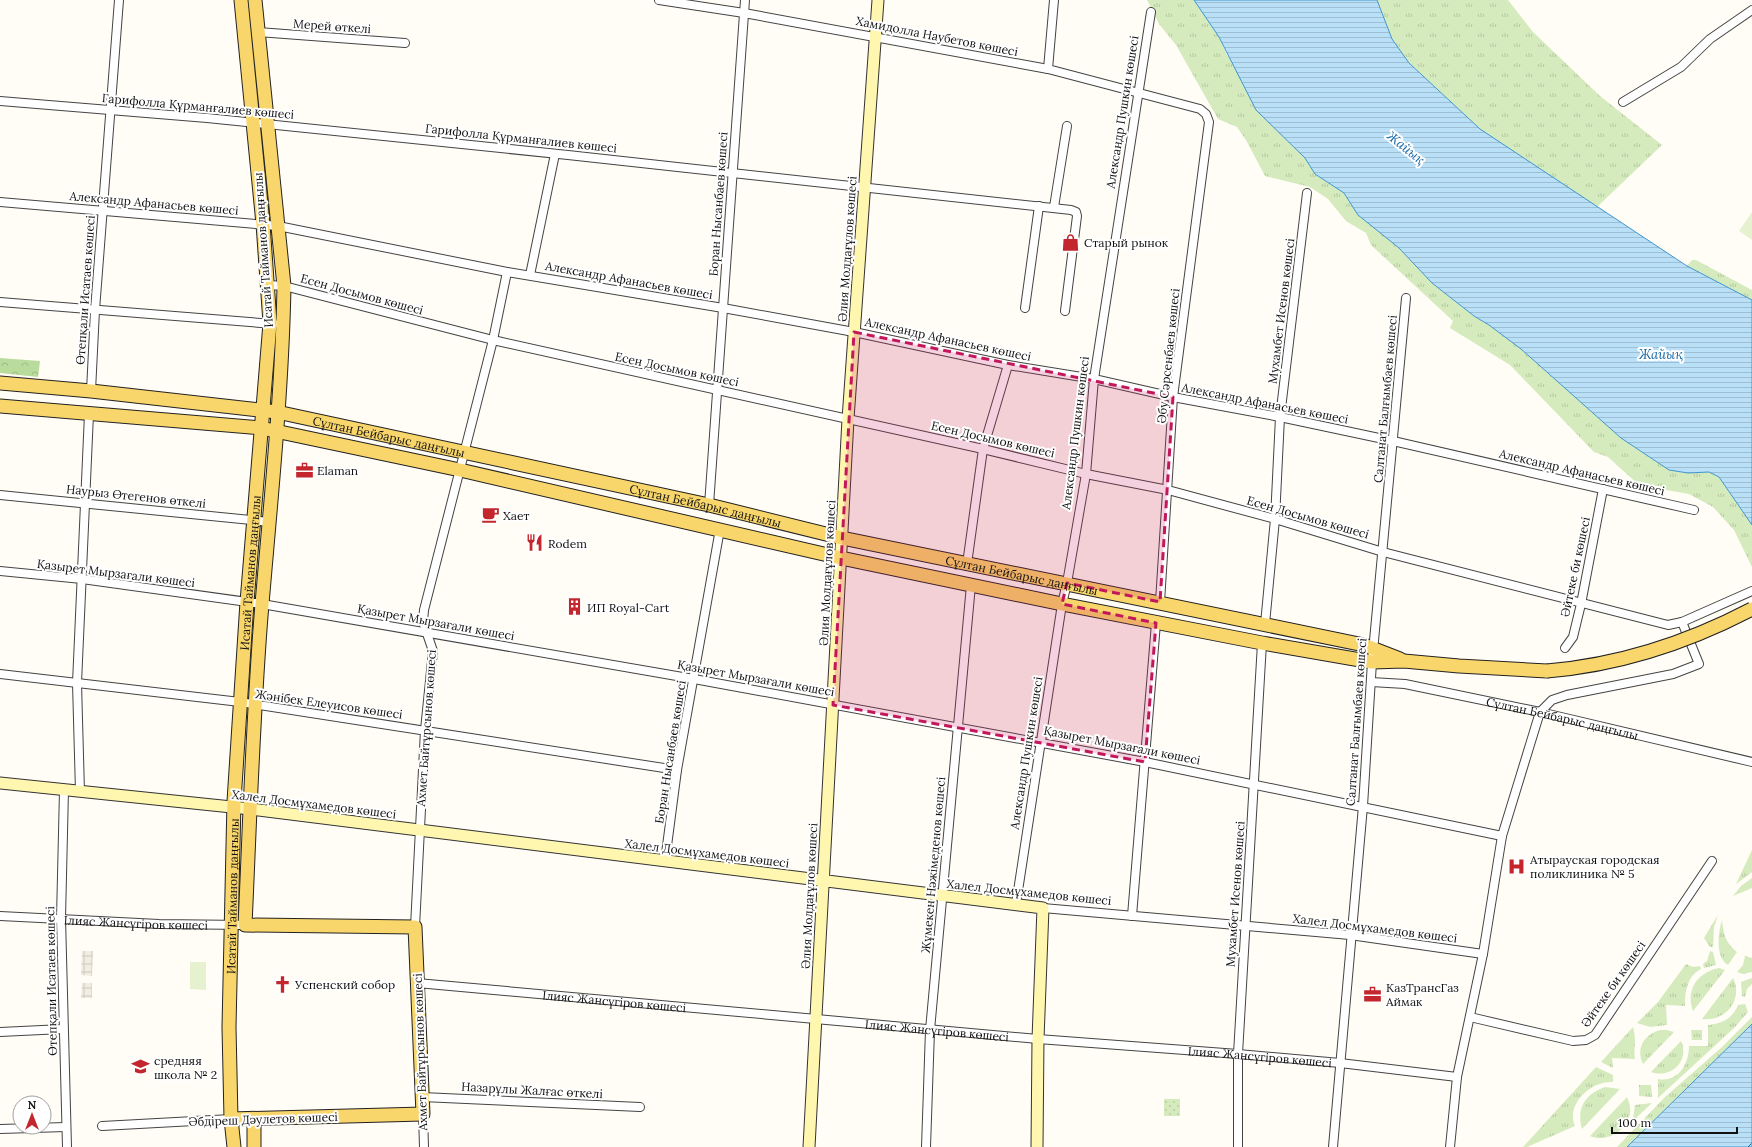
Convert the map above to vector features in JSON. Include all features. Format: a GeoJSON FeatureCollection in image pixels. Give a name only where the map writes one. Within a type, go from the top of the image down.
{"type":"FeatureCollection","features":[{"type":"Feature","properties":{"kind":"main road","name":"Исатай Тайманов даңғылы"},"geometry":{"type":"LineString","coordinates":[[234,1147],[231,1119],[229,1027],[234,807],[247,602],[270,323],[263,224],[241,0]]}},
{"type":"Feature","properties":{"kind":"main road","name":"Исатай Тайманов даңғылы"},"geometry":{"type":"LineString","coordinates":[[245,925],[262,604],[270,522],[283,325],[284,286],[255,0]]}},
{"type":"Feature","properties":{"kind":"main road","name":"Сұлтан Бейбарыс даңғылы"},"geometry":{"type":"LineString","coordinates":[[0,384],[91,391],[277,412],[709,505],[842,538],[1160,602],[1373,647],[1404,661]]}},
{"type":"Feature","properties":{"kind":"main road","name":"Сұлтан Бейбарыс даңғылы"},"geometry":{"type":"LineString","coordinates":[[0,406],[261,428],[585,498],[841,558],[1156,623],[1372,662],[1404,661],[1547,671],[1583,668],[1626,659],[1681,641],[1752,609]]}},
{"type":"Feature","properties":{"kind":"main road"},"geometry":{"type":"LineString","coordinates":[[585,498],[590,488],[589,479]]}},
{"type":"Feature","properties":{"kind":"main road","name":"Ілияс Жансүгіров көшесі"},"geometry":{"type":"LineString","coordinates":[[245,925],[415,927]]}},
{"type":"Feature","properties":{"kind":"main road","name":"Ахмет Байтұрсынов көшесі"},"geometry":{"type":"LineString","coordinates":[[415,927],[423,1114]]}},
{"type":"Feature","properties":{"kind":"main road","name":"Әбдіреш Дәулетов көшесі"},"geometry":{"type":"LineString","coordinates":[[231,1119],[254,1120],[423,1114]]}},
{"type":"Feature","properties":{"kind":"main road"},"geometry":{"type":"LineString","coordinates":[[254,1120],[254,1147]]}},
{"type":"Feature","properties":{"kind":"street","name":"Өтепқали Исатаев көшесі"},"geometry":{"type":"LineString","coordinates":[[91,391],[95,310],[118,0]]}},
{"type":"Feature","properties":{"kind":"street","name":"Хамидолла Наубетов көшесі"},"geometry":{"type":"LineString","coordinates":[[660,0],[744,13],[1048,69],[1200,109],[1206,114]]}},
{"type":"Feature","properties":{"kind":"street","name":"Боран Нысанбаев көшесі"},"geometry":{"type":"LineString","coordinates":[[709,505],[745,0]]}},
{"type":"Feature","properties":{"kind":"street","name":"Әлия Молдағұлов көшесі"},"geometry":{"type":"LineString","coordinates":[[809,1147],[822,880],[848,419],[878,0]]}},
{"type":"Feature","properties":{"kind":"street"},"geometry":{"type":"LineString","coordinates":[[1048,69],[1054,0]]}},
{"type":"Feature","properties":{"kind":"street"},"geometry":{"type":"LineString","coordinates":[[1623,102],[1681,67],[1710,39],[1752,10]]}},
{"type":"Feature","properties":{"kind":"street","name":"Александр Пушкин көшесі"},"geometry":{"type":"LineString","coordinates":[[1016,904],[1062,604],[1086,474],[1094,379],[1151,12]]}},
{"type":"Feature","properties":{"kind":"street","name":"Мерей өткелі"},"geometry":{"type":"LineString","coordinates":[[258,32],[405,43]]}},
{"type":"Feature","properties":{"kind":"street","name":"Гарифолла Құрманғалиев көшесі"},"geometry":{"type":"LineString","coordinates":[[0,101],[253,123],[1071,210],[1076,212],[1077,216],[1065,311]]}},
{"type":"Feature","properties":{"kind":"street","name":"Әбу Сәрсенбаев көшесі"},"geometry":{"type":"LineString","coordinates":[[1160,602],[1173,397],[1209,122],[1206,114]]}},
{"type":"Feature","properties":{"kind":"street"},"geometry":{"type":"LineString","coordinates":[[1054,207],[1067,126]]}},
{"type":"Feature","properties":{"kind":"street"},"geometry":{"type":"LineString","coordinates":[[530,275],[555,154]]}},
{"type":"Feature","properties":{"kind":"street","name":"Мухамбет Исенов көшесі"},"geometry":{"type":"LineString","coordinates":[[1265,624],[1275,519],[1280,417],[1307,193]]}},
{"type":"Feature","properties":{"kind":"street","name":"Александр Афанасьев көшесі"},"geometry":{"type":"LineString","coordinates":[[0,202],[278,226],[507,272],[723,308],[854,332],[1008,365],[1094,379],[1173,397],[1280,417],[1393,441],[1694,510]]}},
{"type":"Feature","properties":{"kind":"street"},"geometry":{"type":"LineString","coordinates":[[1025,308],[1039,206]]}},
{"type":"Feature","properties":{"kind":"street","name":"Ахмет Байтұрсынов көшесі"},"geometry":{"type":"LineString","coordinates":[[415,927],[425,730],[433,651],[423,622],[424,610],[493,340],[507,272]]}},
{"type":"Feature","properties":{"kind":"street","name":"Есен Досымов көшесі"},"geometry":{"type":"LineString","coordinates":[[268,285],[284,286],[493,340],[983,448],[1086,474],[1168,490],[1275,519],[1383,552],[1581,604],[1668,625],[1682,622],[1752,591]]}},
{"type":"Feature","properties":{"kind":"street","name":"Салтанат Балғымбаев көшесі"},"geometry":{"type":"LineString","coordinates":[[1333,1147],[1350,936],[1363,806],[1373,647],[1406,298]]}},
{"type":"Feature","properties":{"kind":"street"},"geometry":{"type":"LineString","coordinates":[[0,302],[283,325]]}},
{"type":"Feature","properties":{"kind":"street"},"geometry":{"type":"LineString","coordinates":[[968,564],[983,448],[1008,365]]}},
{"type":"Feature","properties":{"kind":"street"},"geometry":{"type":"LineString","coordinates":[[80,792],[77,683],[89,414]]}},
{"type":"Feature","properties":{"kind":"street","name":"Әйтеке би көшесі"},"geometry":{"type":"LineString","coordinates":[[1565,648],[1573,636],[1581,604],[1603,488]]}},
{"type":"Feature","properties":{"kind":"street","name":"Наурыз Өтегенов өткелі"},"geometry":{"type":"LineString","coordinates":[[0,495],[270,522]]}},
{"type":"Feature","properties":{"kind":"street","name":"Боран Нысанбаев көшесі"},"geometry":{"type":"LineString","coordinates":[[665,861],[677,770],[720,529]]}},
{"type":"Feature","properties":{"kind":"street","name":"Қазырет Мырзағали көшесі"},"geometry":{"type":"LineString","coordinates":[[0,571],[82,579],[262,604],[694,679],[957,726],[1145,762],[1502,836]]}},
{"type":"Feature","properties":{"kind":"street","name":"Жұмекен Нәжімеденов көшесі"},"geometry":{"type":"LineString","coordinates":[[926,1147],[930,1030],[971,585]]}},
{"type":"Feature","properties":{"kind":"street"},"geometry":{"type":"LineString","coordinates":[[1450,1147],[1457,1077],[1483,954],[1502,836],[1540,712],[1552,700],[1567,695],[1673,674],[1699,664],[1682,622]]}},
{"type":"Feature","properties":{"kind":"street"},"geometry":{"type":"LineString","coordinates":[[1132,916],[1156,623]]}},
{"type":"Feature","properties":{"kind":"street","name":"Мухамбет Исенов көшесі"},"geometry":{"type":"LineString","coordinates":[[1238,1147],[1238,1054],[1262,643]]}},
{"type":"Feature","properties":{"kind":"street","name":"Жәнібек Елеуисов көшесі"},"geometry":{"type":"LineString","coordinates":[[0,674],[240,702],[677,770]]}},
{"type":"Feature","properties":{"kind":"street","name":"Сұлтан Бейбарыс даңғылы"},"geometry":{"type":"LineString","coordinates":[[1371,682],[1405,684],[1540,712],[1752,762]]}},
{"type":"Feature","properties":{"kind":"street","name":"Халел Досмұхамедов көшесі"},"geometry":{"type":"LineString","coordinates":[[0,783],[251,809],[1043,908],[1350,936],[1483,954]]}},
{"type":"Feature","properties":{"kind":"street","name":"Өтепқали Исатаев көшесі"},"geometry":{"type":"LineString","coordinates":[[64,790],[61,918],[66,1147]]}},
{"type":"Feature","properties":{"kind":"street","name":"Әйтеке би көшесі"},"geometry":{"type":"LineString","coordinates":[[1470,1016],[1573,1041],[1586,1040],[1595,1034],[1712,860]]}},
{"type":"Feature","properties":{"kind":"street"},"geometry":{"type":"LineString","coordinates":[[1037,1147],[1038,1039],[1043,908]]}},
{"type":"Feature","properties":{"kind":"street","name":"Ілияс Жансүгіров көшесі"},"geometry":{"type":"LineString","coordinates":[[0,916],[159,924],[245,925]]}},
{"type":"Feature","properties":{"kind":"street","name":"Ілияс Жансүгіров көшесі"},"geometry":{"type":"LineString","coordinates":[[417,983],[815,1018],[930,1030],[1340,1063],[1457,1077]]}},
{"type":"Feature","properties":{"kind":"street"},"geometry":{"type":"LineString","coordinates":[[0,1032],[63,1029]]}},
{"type":"Feature","properties":{"kind":"street","name":"Назарұлы Жалғас өткелі"},"geometry":{"type":"LineString","coordinates":[[422,1097],[640,1107]]}},
{"type":"Feature","properties":{"kind":"street","name":"Ахмет Байтұрсынов көшесі"},"geometry":{"type":"LineString","coordinates":[[423,1114],[424,1147]]}},
{"type":"Feature","properties":{"kind":"street","name":"Әбдіреш Дәулетов көшесі"},"geometry":{"type":"LineString","coordinates":[[102,1126],[231,1119]]}},
{"type":"Feature","properties":{"kind":"street"},"geometry":{"type":"LineString","coordinates":[[0,1129],[66,1127]]}},
{"type":"Feature","properties":{"kind":"highlighted area"},"geometry":{"type":"Polygon","coordinates":[[[854,332],[1173,397],[1160,602],[1067,583],[1062,604],[1156,623],[1145,762],[833,705],[854,332]]]}},
{"type":"Feature","properties":{"kind":"green space"},"geometry":{"type":"Polygon","coordinates":[[[1147,0],[1194,0],[1219,37],[1227,55],[1291,143],[1305,158],[1315,174],[1344,193],[1358,215],[1399,248],[1432,283],[1474,316],[1489,325],[1521,349],[1621,438],[1643,453],[1669,470],[1688,473],[1709,472],[1719,477],[1752,525],[1752,567],[1734,530],[1713,507],[1689,494],[1639,485],[1608,457],[1594,452],[1510,365],[1450,328],[1453,321],[1371,245],[1366,233],[1346,221],[1328,199],[1310,187],[1265,176],[1246,140],[1237,127],[1218,119],[1176,45],[1159,24],[1147,0]]]}},
{"type":"Feature","properties":{"kind":"green space"},"geometry":{"type":"Polygon","coordinates":[[[1377,0],[1508,0],[1533,32],[1600,96],[1662,145],[1597,207],[1480,129],[1409,63],[1392,39],[1377,0]]]}},
{"type":"Feature","properties":{"kind":"green space"},"geometry":{"type":"Polygon","coordinates":[[[1752,212],[1752,240],[1739,231],[1752,212]]]}},
{"type":"Feature","properties":{"kind":"green space"},"geometry":{"type":"Polygon","coordinates":[[[1692,260],[1696,260],[1752,290],[1752,300],[1687,266],[1692,260]]]}},
{"type":"Feature","properties":{"kind":"green space"},"geometry":{"type":"Polygon","coordinates":[[[0,358],[40,361],[38,377],[0,373],[0,358]]]}},
{"type":"Feature","properties":{"kind":"green space"},"geometry":{"type":"Polygon","coordinates":[[[1752,850],[1752,872],[1736,884],[1752,850]]]}},
{"type":"Feature","properties":{"kind":"green space"},"geometry":{"type":"Polygon","coordinates":[[[1752,878],[1752,888],[1733,896],[1741,886],[1752,878]]]}},
{"type":"Feature","properties":{"kind":"green space"},"geometry":{"type":"Polygon","coordinates":[[[1718,915],[1714,927],[1713,947],[1710,947],[1704,938],[1718,915]]]}},
{"type":"Feature","properties":{"kind":"green space"},"geometry":{"type":"Polygon","coordinates":[[[1722,920],[1726,938],[1733,949],[1737,952],[1728,965],[1724,961],[1719,951],[1719,931],[1722,920]]]}},
{"type":"Feature","properties":{"kind":"green space"},"geometry":{"type":"Polygon","coordinates":[[[1710,951],[1713,952],[1716,965],[1704,968],[1703,964],[1707,961],[1710,951]]]}},
{"type":"Feature","properties":{"kind":"green space"},"geometry":{"type":"Polygon","coordinates":[[[1745,956],[1752,958],[1752,972],[1743,974],[1737,972],[1743,965],[1745,956]]]}},
{"type":"Feature","properties":{"kind":"green space"},"geometry":{"type":"Polygon","coordinates":[[[190,962],[206,962],[206,990],[190,989],[190,962]]]}},
{"type":"Feature","properties":{"kind":"green space"},"geometry":{"type":"Polygon","coordinates":[[[1686,964],[1693,967],[1700,966],[1701,969],[1696,972],[1690,980],[1686,990],[1685,1006],[1666,1005],[1667,1025],[1650,1027],[1637,1023],[1658,1002],[1686,964]]]}},
{"type":"Feature","properties":{"kind":"green space"},"geometry":{"type":"Polygon","coordinates":[[[1719,968],[1725,970],[1693,1011],[1691,996],[1695,983],[1705,973],[1719,968]]]}},
{"type":"Feature","properties":{"kind":"green space"},"geometry":{"type":"Polygon","coordinates":[[[1733,978],[1736,986],[1736,994],[1730,1008],[1718,1017],[1702,1019],[1733,978]]]}},
{"type":"Feature","properties":{"kind":"green space"},"geometry":{"type":"Polygon","coordinates":[[[1752,978],[1752,984],[1747,989],[1745,997],[1742,996],[1741,982],[1752,978]]]}},
{"type":"Feature","properties":{"kind":"green space"},"geometry":{"type":"Polygon","coordinates":[[[1745,1004],[1748,1012],[1734,1028],[1658,1098],[1658,1079],[1671,1078],[1677,1075],[1681,1071],[1687,1059],[1689,1046],[1708,1046],[1708,1025],[1726,1020],[1736,1010],[1738,1005],[1745,1004]]]}},
{"type":"Feature","properties":{"kind":"green space"},"geometry":{"type":"Polygon","coordinates":[[[1752,1017],[1752,1024],[1627,1147],[1617,1147],[1665,1097],[1722,1047],[1752,1017]]]}},
{"type":"Feature","properties":{"kind":"green space"},"geometry":{"type":"Polygon","coordinates":[[[1633,1027],[1635,1036],[1635,1059],[1612,1058],[1613,1068],[1601,1062],[1633,1027]]]}},
{"type":"Feature","properties":{"kind":"green space"},"geometry":{"type":"Polygon","coordinates":[[[1660,1030],[1674,1032],[1643,1064],[1640,1052],[1643,1042],[1650,1035],[1660,1030]]]}},
{"type":"Feature","properties":{"kind":"green space"},"geometry":{"type":"Polygon","coordinates":[[[1691,1030],[1702,1030],[1702,1040],[1692,1040],[1691,1030]]]}},
{"type":"Feature","properties":{"kind":"green space"},"geometry":{"type":"Polygon","coordinates":[[[1681,1041],[1683,1055],[1677,1067],[1672,1071],[1665,1073],[1651,1072],[1681,1041]]]}},
{"type":"Feature","properties":{"kind":"green space"},"geometry":{"type":"Polygon","coordinates":[[[1596,1067],[1613,1075],[1613,1082],[1605,1082],[1597,1085],[1582,1095],[1574,1110],[1573,1118],[1575,1126],[1527,1147],[1523,1147],[1596,1067]]]}},
{"type":"Feature","properties":{"kind":"green space"},"geometry":{"type":"Polygon","coordinates":[[[1639,1085],[1651,1085],[1652,1097],[1639,1096],[1639,1085]]]}},
{"type":"Feature","properties":{"kind":"green space"},"geometry":{"type":"Polygon","coordinates":[[[1605,1087],[1620,1089],[1582,1129],[1580,1121],[1581,1108],[1587,1098],[1605,1087]]]}},
{"type":"Feature","properties":{"kind":"green space"},"geometry":{"type":"Polygon","coordinates":[[[1627,1097],[1630,1113],[1625,1125],[1609,1137],[1596,1138],[1590,1136],[1627,1097]]]}},
{"type":"Feature","properties":{"kind":"green space"},"geometry":{"type":"Polygon","coordinates":[[[1164,1099],[1180,1099],[1180,1116],[1164,1116],[1164,1099]]]}},
{"type":"Feature","properties":{"kind":"green space"},"geometry":{"type":"Polygon","coordinates":[[[1652,1103],[1635,1119],[1633,1119],[1635,1105],[1652,1103]]]}},
{"type":"Feature","properties":{"kind":"shaded area"},"geometry":{"type":"Polygon","coordinates":[[[82,951],[93,951],[92,976],[81,975],[82,951]]]}},
{"type":"Feature","properties":{"kind":"shaded area"},"geometry":{"type":"Polygon","coordinates":[[[82,983],[92,983],[92,998],[81,998],[82,983]]]}},
{"type":"Feature","properties":{"kind":"water","name":"Жайық"},"geometry":{"type":"Polygon","coordinates":[[[1194,0],[1377,0],[1392,39],[1409,63],[1480,129],[1687,266],[1752,300],[1752,525],[1719,477],[1709,472],[1688,473],[1669,470],[1621,438],[1521,349],[1489,325],[1474,316],[1432,283],[1399,248],[1358,215],[1344,193],[1315,174],[1305,158],[1256,110],[1219,37],[1194,0]]]}},
{"type":"Feature","properties":{"kind":"water"},"geometry":{"type":"Polygon","coordinates":[[[1752,1024],[1752,1147],[1627,1147],[1752,1024]]]}},
{"type":"Feature","properties":{"kind":"ferry route"},"geometry":{"type":"LineString","coordinates":[[1748,1147],[1752,1143]]}},
{"type":"Feature","properties":{"kind":"place","name":"Старый рынок"},"geometry":{"type":"Point","coordinates":[1071,242]}},
{"type":"Feature","properties":{"kind":"place","name":"Elaman"},"geometry":{"type":"Point","coordinates":[304,470]}},
{"type":"Feature","properties":{"kind":"place","name":"Хает"},"geometry":{"type":"Point","coordinates":[490,515]}},
{"type":"Feature","properties":{"kind":"place","name":"Rodem"},"geometry":{"type":"Point","coordinates":[535,543]}},
{"type":"Feature","properties":{"kind":"place","name":"ИП Royal-Cart"},"geometry":{"type":"Point","coordinates":[574,607]}},
{"type":"Feature","properties":{"kind":"place","name":"Атырауская городская поликлиника № 5"},"geometry":{"type":"Point","coordinates":[1517,866]}},
{"type":"Feature","properties":{"kind":"place","name":"Успенский собор"},"geometry":{"type":"Point","coordinates":[282,984]}},
{"type":"Feature","properties":{"kind":"place","name":"КазТрансГаз Аймак"},"geometry":{"type":"Point","coordinates":[1373,994]}},
{"type":"Feature","properties":{"kind":"place","name":"cредняя школа № 2"},"geometry":{"type":"Point","coordinates":[141,1067]}}]}
